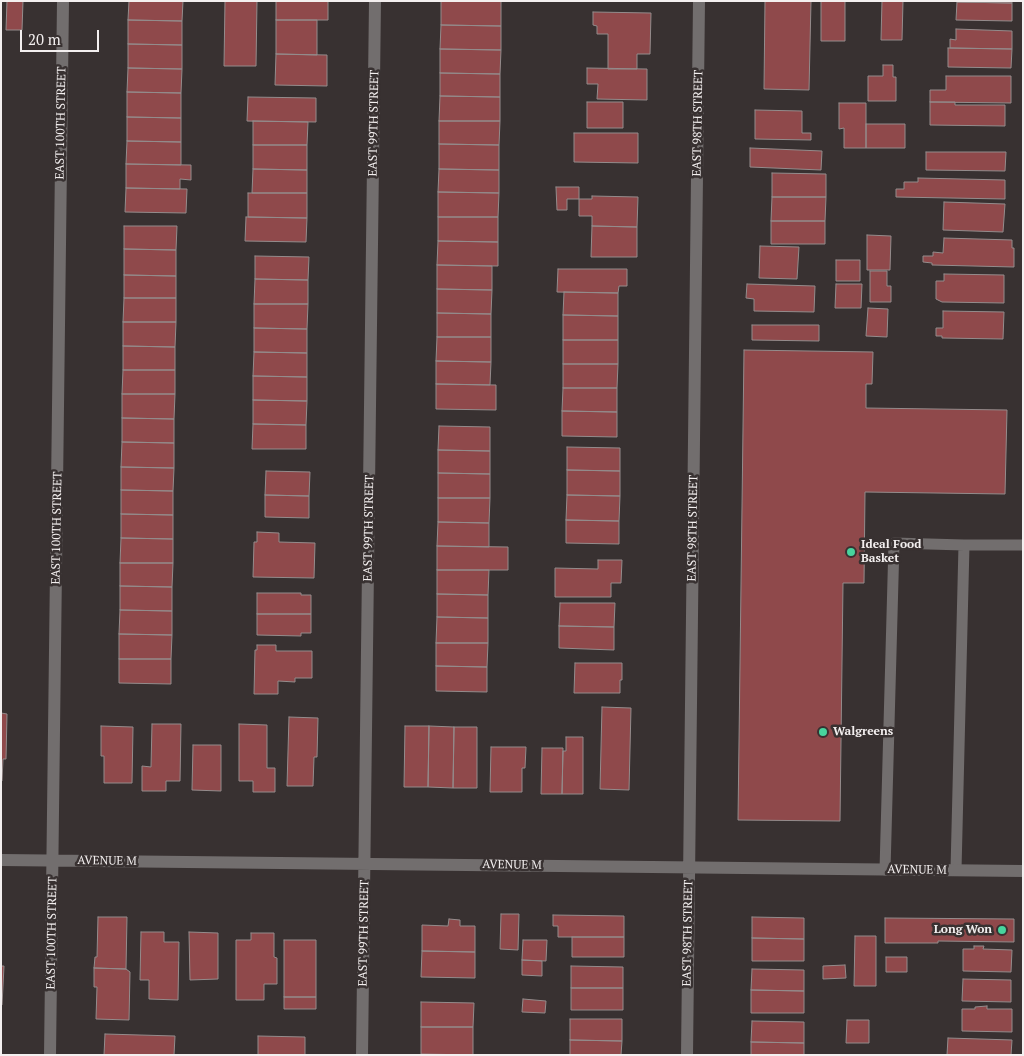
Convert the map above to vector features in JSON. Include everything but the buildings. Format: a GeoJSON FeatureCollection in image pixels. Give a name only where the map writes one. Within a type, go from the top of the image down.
{"type":"FeatureCollection","features":[{"type":"Feature","properties":{"kind":"street","name":"EAST 100TH STREET"},"geometry":{"type":"LineString","coordinates":[[50,1055],[63,1]]}},
{"type":"Feature","properties":{"kind":"street","name":"EAST 99TH STREET"},"geometry":{"type":"LineString","coordinates":[[362,1055],[375,1]]}},
{"type":"Feature","properties":{"kind":"street","name":"EAST 98TH STREET"},"geometry":{"type":"LineString","coordinates":[[687,1055],[699,1]]}},
{"type":"Feature","properties":{"kind":"street","name":"AVENUE M"},"geometry":{"type":"LineString","coordinates":[[1,860],[1023,871]]}},
{"type":"Feature","properties":{"kind":"lane"},"geometry":{"type":"LineString","coordinates":[[885,870],[894,542],[1023,545]]}},
{"type":"Feature","properties":{"kind":"lane"},"geometry":{"type":"LineString","coordinates":[[956,870],[964,545]]}},
{"type":"Feature","properties":{"kind":"place","name":"Ideal Food Basket"},"geometry":{"type":"Point","coordinates":[851,552]}},
{"type":"Feature","properties":{"kind":"place","name":"Walgreens"},"geometry":{"type":"Point","coordinates":[823,732]}},
{"type":"Feature","properties":{"kind":"place","name":"Long Won"},"geometry":{"type":"Point","coordinates":[1002,930]}}]}
